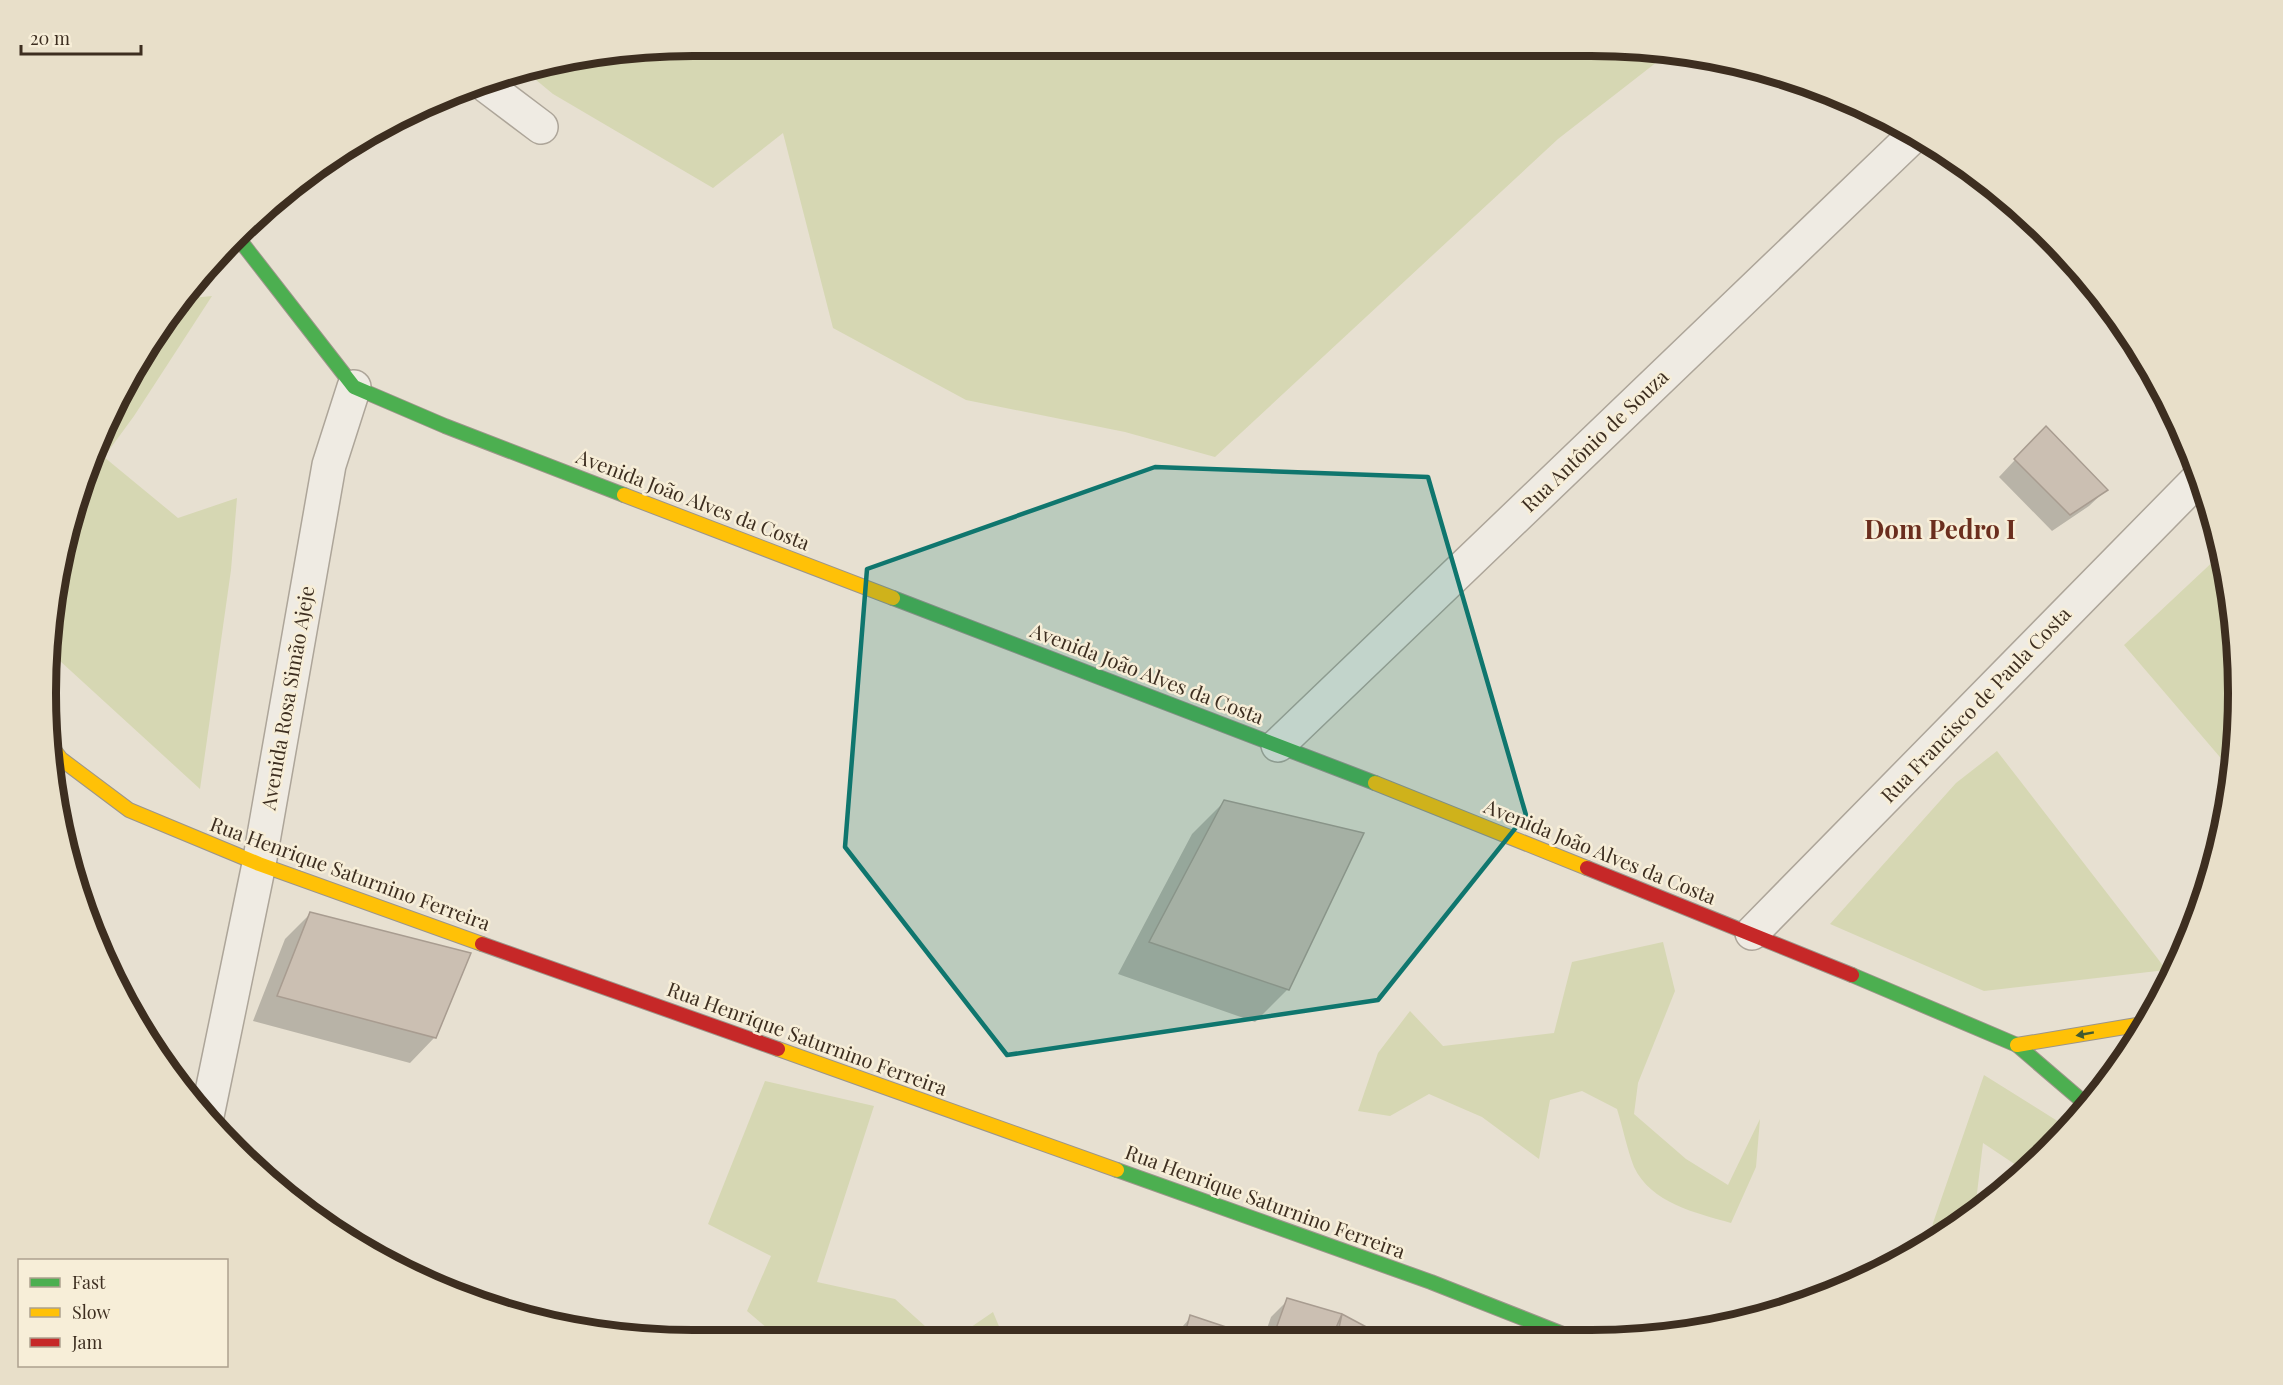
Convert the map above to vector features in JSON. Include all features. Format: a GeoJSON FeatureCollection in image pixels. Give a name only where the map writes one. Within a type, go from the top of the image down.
{"type":"FeatureCollection","features":[{"type":"Feature","properties":{"kind":"street"},"geometry":{"type":"LineString","coordinates":[[490,88],[541,127]]}},
{"type":"Feature","properties":{"kind":"street","name":"Rua Antônio de Souza"},"geometry":{"type":"LineString","coordinates":[[1278,745],[1908,141]]}},
{"type":"Feature","properties":{"kind":"street","name":"Avenida João Alves da Costa"},"geometry":{"type":"LineString","coordinates":[[242,242],[354,387],[445,426],[1278,745],[1752,933],[2017,1046],[2080,1099]]}},
{"type":"Feature","properties":{"kind":"street","name":"Avenida Rosa Simão Ajeje"},"geometry":{"type":"LineString","coordinates":[[209,1107],[259,864],[330,465],[354,387]]}},
{"type":"Feature","properties":{"kind":"street","name":"Rua Francisco de Paula Costa"},"geometry":{"type":"LineString","coordinates":[[1752,933],[2193,484]]}},
{"type":"Feature","properties":{"kind":"street","name":"Rua Henrique Saturnino Ferreira"},"geometry":{"type":"LineString","coordinates":[[59,755],[129,810],[259,864],[1431,1282],[1553,1330]]}},
{"type":"Feature","properties":{"kind":"street"},"geometry":{"type":"LineString","coordinates":[[2017,1046],[2133,1026]]}},
{"type":"Feature","properties":{"kind":"highlighted area"},"geometry":{"type":"Polygon","coordinates":[[[1155,467],[1428,477],[1526,815],[1378,1000],[1007,1055],[845,847],[867,569],[1155,467]]]}},
{"type":"Feature","properties":{"kind":"green space"},"geometry":{"type":"Polygon","coordinates":[[[1590,56],[1660,60],[1558,139],[1215,457],[1125,432],[966,400],[833,328],[783,133],[713,188],[553,94],[532,76],[609,61],[651,57],[1590,56]]]}},
{"type":"Feature","properties":{"kind":"green space"},"geometry":{"type":"Polygon","coordinates":[[[212,296],[134,416],[104,457],[178,518],[237,498],[231,570],[200,789],[57,658],[61,609],[68,568],[89,488],[121,411],[141,374],[193,298],[212,296]]]}},
{"type":"Feature","properties":{"kind":"green space"},"geometry":{"type":"Polygon","coordinates":[[[2213,561],[2222,609],[2226,651],[2228,692],[2223,761],[2124,645],[2213,561]]]}},
{"type":"Feature","properties":{"kind":"green space"},"geometry":{"type":"Polygon","coordinates":[[[1997,751],[2165,968],[2164,970],[1984,991],[1830,924],[1956,783],[1997,751]]]}},
{"type":"Feature","properties":{"kind":"green space"},"geometry":{"type":"Polygon","coordinates":[[[1663,942],[1675,991],[1638,1083],[1634,1114],[1686,1159],[1728,1185],[1760,1119],[1756,1167],[1731,1223],[1676,1205],[1651,1190],[1634,1167],[1617,1109],[1582,1091],[1550,1100],[1539,1159],[1482,1117],[1429,1094],[1390,1116],[1358,1111],[1378,1053],[1410,1011],[1443,1046],[1554,1033],[1572,962],[1663,942]]]}},
{"type":"Feature","properties":{"kind":"green space"},"geometry":{"type":"Polygon","coordinates":[[[1984,1075],[2060,1123],[2017,1166],[1983,1143],[1976,1199],[1932,1230],[1984,1075]]]}},
{"type":"Feature","properties":{"kind":"green space"},"geometry":{"type":"Polygon","coordinates":[[[765,1081],[874,1106],[817,1282],[895,1299],[929,1330],[769,1330],[747,1311],[771,1256],[708,1224],[765,1081]]]}},
{"type":"Feature","properties":{"kind":"green space"},"geometry":{"type":"Polygon","coordinates":[[[993,1312],[1000,1330],[967,1330],[993,1312]]]}},
{"type":"Feature","properties":{"kind":"building"},"geometry":{"type":"Polygon","coordinates":[[[2046,426],[2108,490],[2070,515],[2014,459],[2046,426]]]}},
{"type":"Feature","properties":{"kind":"building"},"geometry":{"type":"Polygon","coordinates":[[[1224,800],[1364,833],[1289,990],[1149,942],[1224,800]]]}},
{"type":"Feature","properties":{"kind":"building"},"geometry":{"type":"Polygon","coordinates":[[[310,912],[471,953],[436,1038],[277,996],[310,912]]]}},
{"type":"Feature","properties":{"kind":"building"},"geometry":{"type":"Polygon","coordinates":[[[1287,1298],[1342,1314],[1335,1330],[1276,1330],[1287,1298]]]}},
{"type":"Feature","properties":{"kind":"building"},"geometry":{"type":"Polygon","coordinates":[[[1342,1314],[1372,1330],[1339,1330],[1342,1314]]]}},
{"type":"Feature","properties":{"kind":"building"},"geometry":{"type":"Polygon","coordinates":[[[1190,1315],[1235,1330],[1186,1330],[1190,1315]]]}},
{"type":"Feature","properties":{"kind":"traffic: fast"},"geometry":{"type":"LineString","coordinates":[[242,242],[354,387],[445,426],[624,495]]}},
{"type":"Feature","properties":{"kind":"traffic: fast"},"geometry":{"type":"LineString","coordinates":[[893,598],[1375,783]]}},
{"type":"Feature","properties":{"kind":"traffic: fast"},"geometry":{"type":"LineString","coordinates":[[1852,975],[2017,1045],[2080,1099]]}},
{"type":"Feature","properties":{"kind":"traffic: fast"},"geometry":{"type":"LineString","coordinates":[[1117,1170],[1431,1282],[1553,1330]]}},
{"type":"Feature","properties":{"kind":"traffic: slow"},"geometry":{"type":"LineString","coordinates":[[624,495],[893,598]]}},
{"type":"Feature","properties":{"kind":"traffic: slow"},"geometry":{"type":"LineString","coordinates":[[59,757],[129,810],[259,864],[482,944]]}},
{"type":"Feature","properties":{"kind":"traffic: slow"},"geometry":{"type":"LineString","coordinates":[[1375,783],[1587,868]]}},
{"type":"Feature","properties":{"kind":"traffic: slow"},"geometry":{"type":"LineString","coordinates":[[2017,1045],[2133,1026]]}},
{"type":"Feature","properties":{"kind":"traffic: slow"},"geometry":{"type":"LineString","coordinates":[[778,1049],[1117,1170]]}},
{"type":"Feature","properties":{"kind":"traffic: jam"},"geometry":{"type":"LineString","coordinates":[[1587,868],[1852,975]]}},
{"type":"Feature","properties":{"kind":"traffic: jam"},"geometry":{"type":"LineString","coordinates":[[482,944],[778,1049]]}},
{"type":"Feature","properties":{"kind":"district","name":"Dom Pedro I"},"geometry":{"type":"Point","coordinates":[1940,530]}}]}
